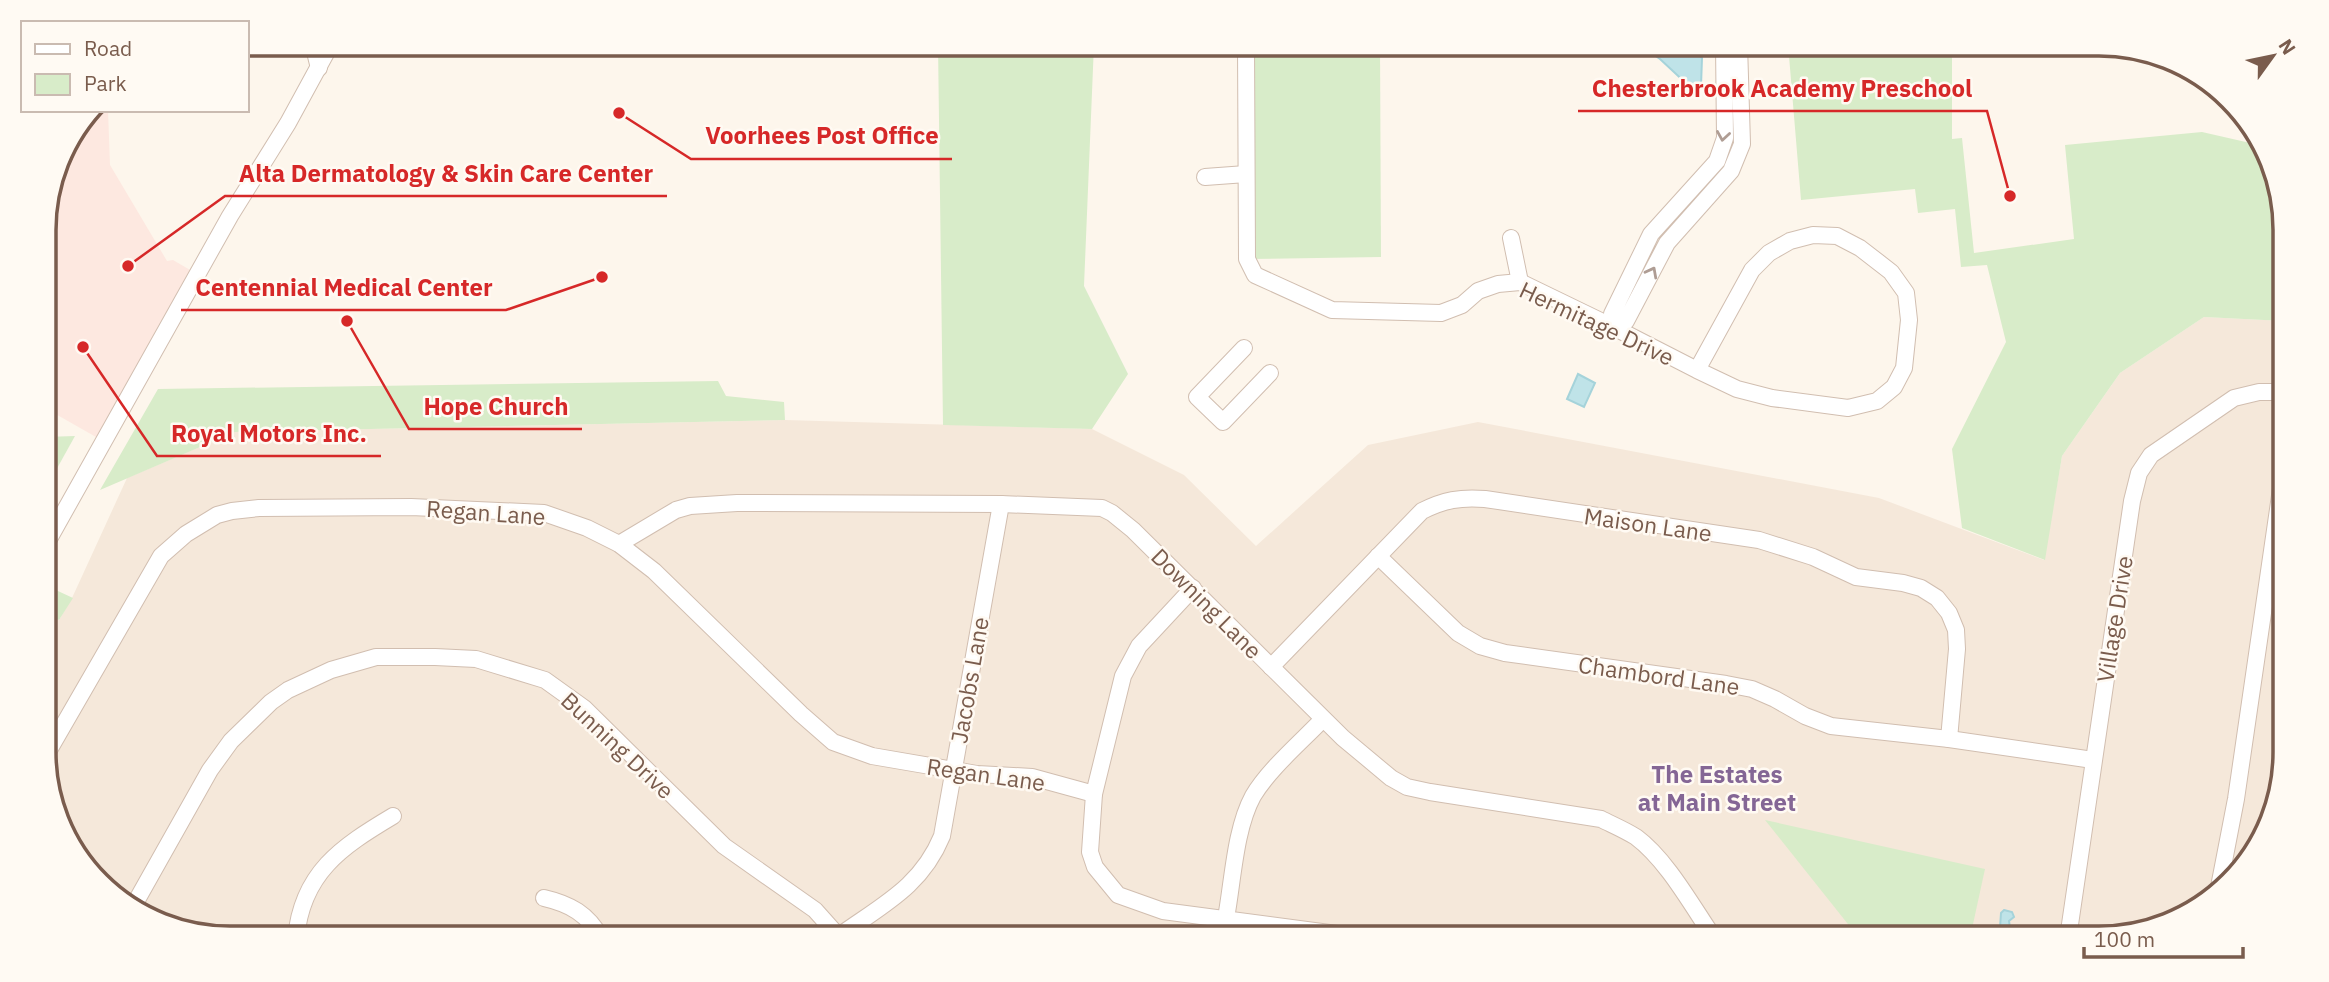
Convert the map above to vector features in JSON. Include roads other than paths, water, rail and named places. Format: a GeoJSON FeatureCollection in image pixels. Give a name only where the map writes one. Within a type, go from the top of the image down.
{"type":"FeatureCollection","features":[{"type":"Feature","properties":{"kind":"street"},"geometry":{"type":"LineString","coordinates":[[316,56],[319,68]]}},
{"type":"Feature","properties":{"kind":"street"},"geometry":{"type":"LineString","coordinates":[[56,526],[230,216],[325,56]]}},
{"type":"Feature","properties":{"kind":"street","name":"Hermitage Drive"},"geometry":{"type":"LineString","coordinates":[[1238,56],[1246,70]]}},
{"type":"Feature","properties":{"kind":"street","name":"Hermitage Drive"},"geometry":{"type":"LineString","coordinates":[[1246,56],[1247,259],[1255,275],[1332,310],[1441,313],[1462,305],[1478,291],[1498,284],[1520,282],[1698,370],[1737,388],[1772,398],[1849,408],[1877,401],[1895,387],[1904,368],[1909,320],[1906,293],[1891,272],[1860,248],[1837,236],[1813,235],[1790,241],[1769,253],[1752,270],[1698,370]]}},
{"type":"Feature","properties":{"kind":"street"},"geometry":{"type":"LineString","coordinates":[[1724,56],[1725,138],[1717,161],[1651,234],[1612,314],[1615,328],[1626,321],[1667,243],[1731,171],[1742,144],[1739,56]]}},
{"type":"Feature","properties":{"kind":"street"},"geometry":{"type":"LineString","coordinates":[[1205,177],[1246,174]]}},
{"type":"Feature","properties":{"kind":"street"},"geometry":{"type":"LineString","coordinates":[[1511,238],[1520,282]]}},
{"type":"Feature","properties":{"kind":"street"},"geometry":{"type":"LineString","coordinates":[[1244,348],[1197,397],[1223,422],[1270,373]]}},
{"type":"Feature","properties":{"kind":"street","name":"Village Drive"},"geometry":{"type":"LineString","coordinates":[[2070,926],[2132,501],[2142,465],[2151,455],[2234,398],[2259,391],[2273,392]]}},
{"type":"Feature","properties":{"kind":"street","name":"Maison Lane"},"geometry":{"type":"LineString","coordinates":[[1271,667],[1422,511],[1441,501],[1463,497],[1759,540],[1813,557],[1856,577],[1922,588],[1937,598],[1949,613],[1956,631],[1957,649],[1949,739]]}},
{"type":"Feature","properties":{"kind":"street","name":"Downing Lane"},"geometry":{"type":"LineString","coordinates":[[619,544],[657,520],[690,506],[737,503],[1001,504],[1102,508],[1133,530],[1323,719],[1391,778],[1407,787],[1601,820],[1619,827],[1651,852],[1705,926]]}},
{"type":"Feature","properties":{"kind":"street","name":"Jacobs Lane"},"geometry":{"type":"LineString","coordinates":[[854,926],[904,890],[932,858],[942,836],[1001,504]]}},
{"type":"Feature","properties":{"kind":"street","name":"Regan Lane"},"geometry":{"type":"LineString","coordinates":[[56,738],[161,556],[186,534],[217,515],[259,508],[355,507],[544,513],[587,527],[619,544],[654,571],[801,714],[833,741],[872,757],[977,774],[1032,777],[1094,794]]}},
{"type":"Feature","properties":{"kind":"street"},"geometry":{"type":"LineString","coordinates":[[2221,876],[2236,799],[2273,544]]}},
{"type":"Feature","properties":{"kind":"street","name":"Chambord Lane"},"geometry":{"type":"LineString","coordinates":[[1378,556],[1458,633],[1480,646],[1504,653],[1752,689],[1831,726],[1949,739],[2093,760]]}},
{"type":"Feature","properties":{"kind":"street"},"geometry":{"type":"LineString","coordinates":[[1193,588],[1154,628],[1129,662],[1123,676],[1094,794],[1090,852],[1095,867],[1118,895],[1163,911],[1282,926]]}},
{"type":"Feature","properties":{"kind":"street","name":"Bunning Drive"},"geometry":{"type":"LineString","coordinates":[[137,899],[210,770],[232,741],[271,702],[288,690],[331,670],[376,657],[435,657],[476,659],[545,680],[584,708],[724,846],[815,910],[829,926]]}},
{"type":"Feature","properties":{"kind":"street"},"geometry":{"type":"LineString","coordinates":[[1226,918],[1247,808],[1271,773],[1323,719]]}},
{"type":"Feature","properties":{"kind":"street"},"geometry":{"type":"LineString","coordinates":[[298,926],[302,908],[311,888],[328,861],[355,839],[393,816]]}},
{"type":"Feature","properties":{"kind":"street"},"geometry":{"type":"LineString","coordinates":[[544,898],[580,911],[592,926]]}},
{"type":"Feature","properties":{"kind":"water"},"geometry":{"type":"Polygon","coordinates":[[[1656,56],[1700,56],[1702,58],[1701,86],[1690,87],[1656,56]]]}},
{"type":"Feature","properties":{"kind":"water"},"geometry":{"type":"Polygon","coordinates":[[[1578,374],[1595,383],[1584,407],[1567,399],[1578,374]]]}},
{"type":"Feature","properties":{"kind":"water"},"geometry":{"type":"Polygon","coordinates":[[[2004,910],[2012,912],[2014,917],[2009,921],[2010,926],[2000,926],[2001,913],[2004,910]]]}},
{"type":"Feature","properties":{"kind":"place","name":"Voorhees Post Office"},"geometry":{"type":"Point","coordinates":[619,113]}},
{"type":"Feature","properties":{"kind":"place","name":"Chesterbrook Academy Preschool"},"geometry":{"type":"Point","coordinates":[2010,196]}},
{"type":"Feature","properties":{"kind":"place","name":"Alta Dermatology & Skin Care Center"},"geometry":{"type":"Point","coordinates":[128,266]}},
{"type":"Feature","properties":{"kind":"place","name":"Centennial Medical Center"},"geometry":{"type":"Point","coordinates":[602,277]}},
{"type":"Feature","properties":{"kind":"place","name":"Hope Church"},"geometry":{"type":"Point","coordinates":[347,321]}},
{"type":"Feature","properties":{"kind":"place","name":"Royal Motors Inc."},"geometry":{"type":"Point","coordinates":[83,347]}},
{"type":"Feature","properties":{"kind":"district","name":"The Estates at Main Street"},"geometry":{"type":"Point","coordinates":[1717,788]}}]}
